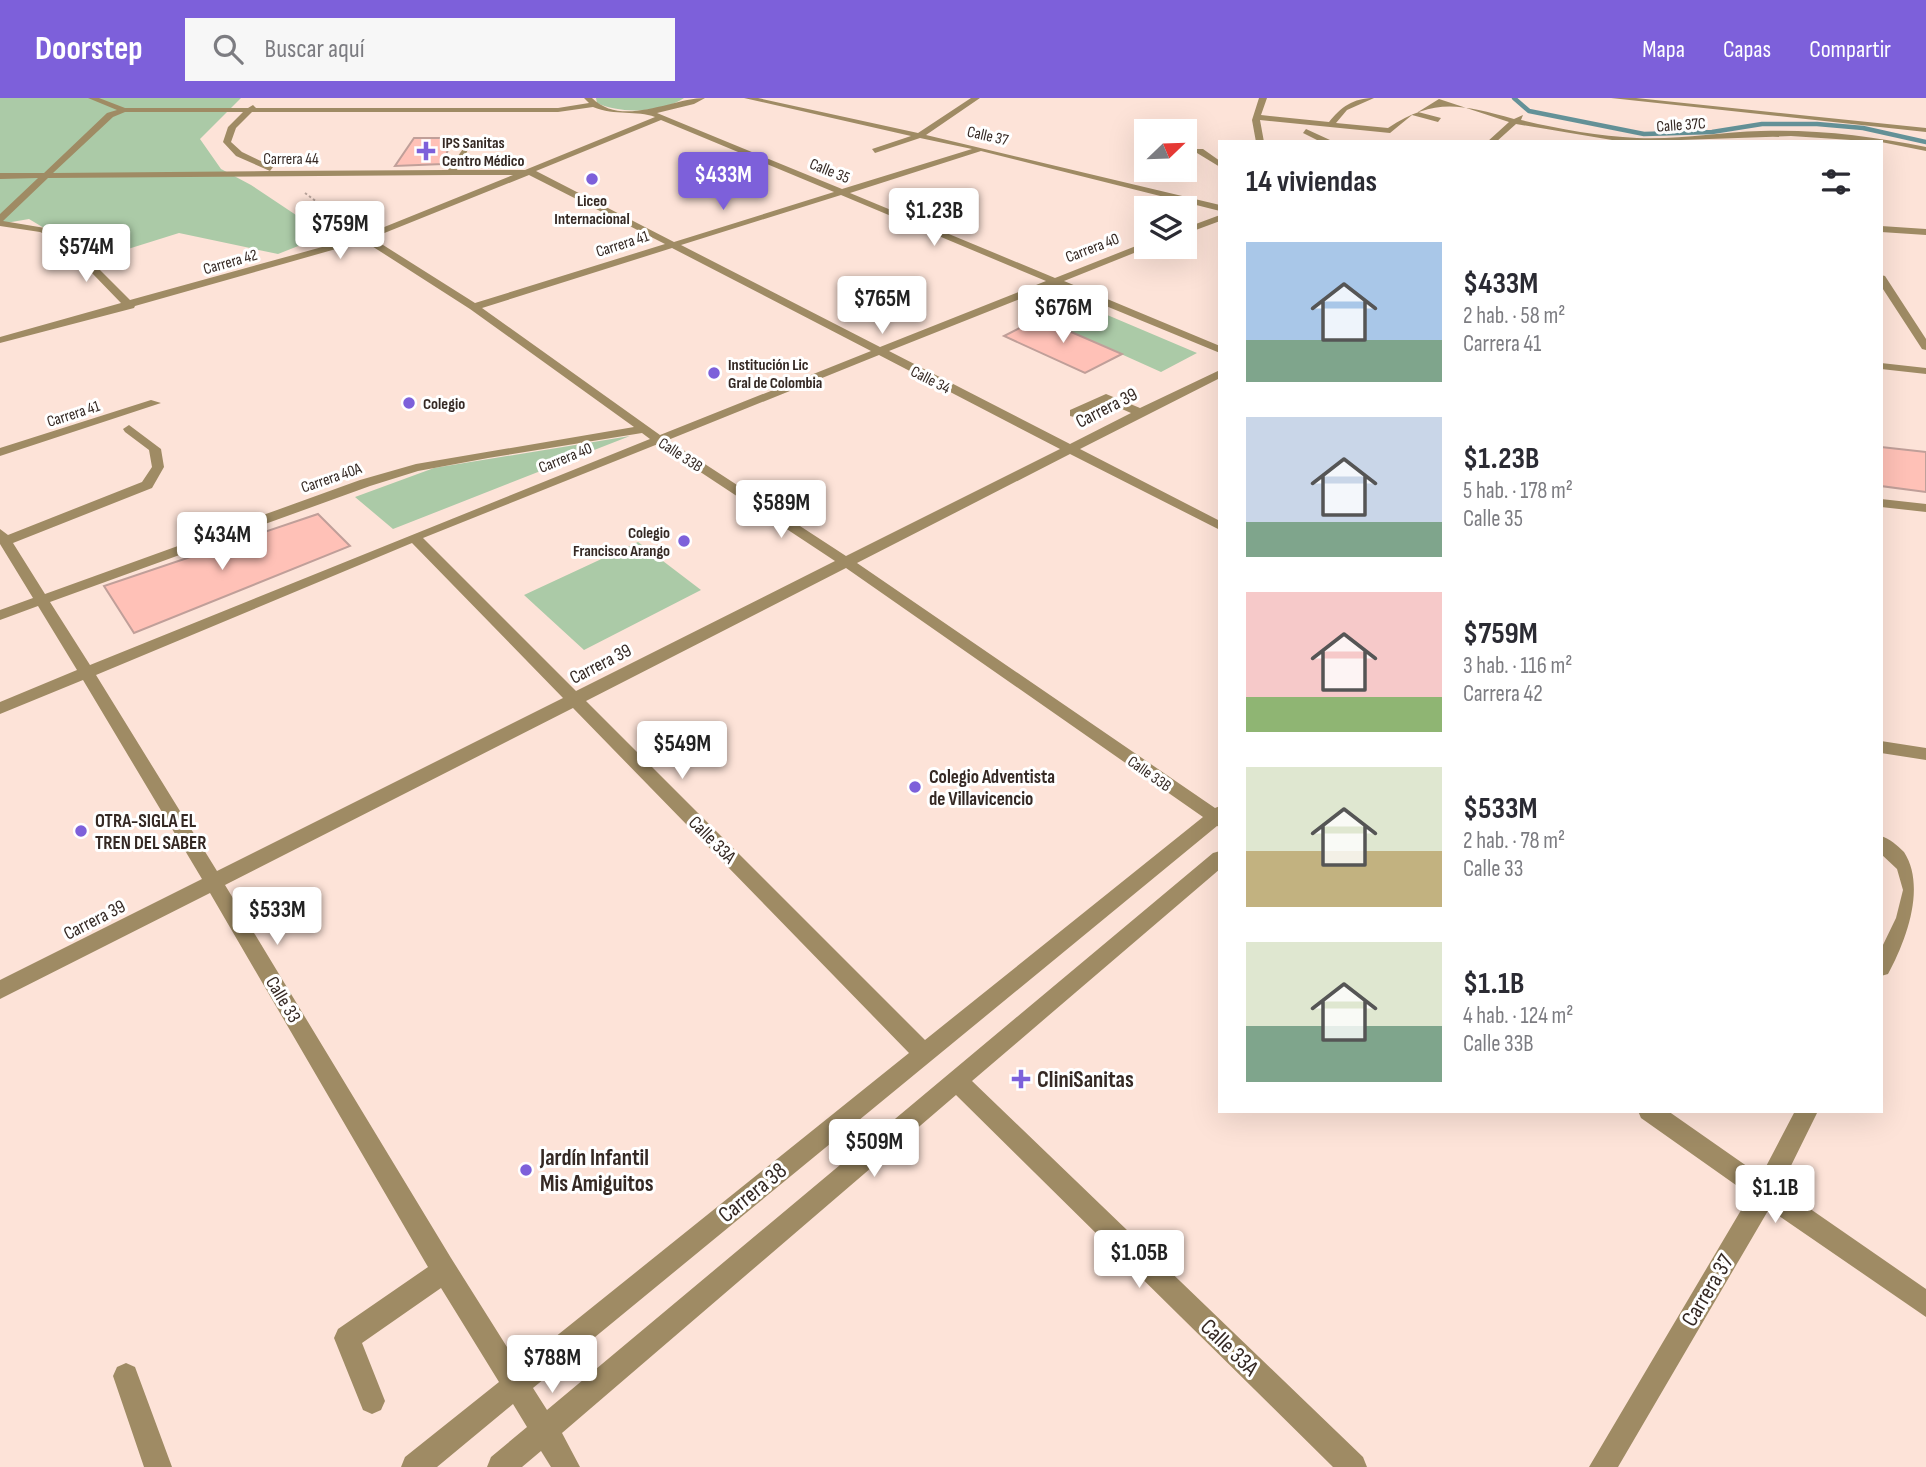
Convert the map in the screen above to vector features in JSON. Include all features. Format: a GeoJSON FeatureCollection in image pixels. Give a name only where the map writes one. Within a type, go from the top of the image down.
{"type":"FeatureCollection","features":[{"type":"Feature","properties":{"kind":"street"},"geometry":{"type":"LineString","coordinates":[[92,98],[124,110]]}},
{"type":"Feature","properties":{"kind":"street"},"geometry":{"type":"LineString","coordinates":[[259,98],[232,127],[227,142],[239,154],[276,172]]}},
{"type":"Feature","properties":{"kind":"street"},"geometry":{"type":"LineString","coordinates":[[0,221],[110,115],[124,110],[558,110],[590,101],[621,111],[649,112],[684,106],[701,98]]}},
{"type":"Feature","properties":{"kind":"street","name":"Calle 37"},"geometry":{"type":"LineString","coordinates":[[748,98],[981,149],[1218,208]]}},
{"type":"Feature","properties":{"kind":"street"},"geometry":{"type":"LineString","coordinates":[[875,151],[919,136],[976,98]]}},
{"type":"Feature","properties":{"kind":"street"},"geometry":{"type":"LineString","coordinates":[[1260,140],[1257,117],[1262,98]]}},
{"type":"Feature","properties":{"kind":"street"},"geometry":{"type":"LineString","coordinates":[[1331,125],[1344,108],[1370,98]]}},
{"type":"Feature","properties":{"kind":"street"},"geometry":{"type":"LineString","coordinates":[[1257,117],[1390,131],[1410,112],[1436,98]]}},
{"type":"Feature","properties":{"kind":"street","name":"Calle 37C"},"geometry":{"type":"LineString","coordinates":[[1442,98],[1475,112],[1512,121],[1606,139],[1633,140]]}},
{"type":"Feature","properties":{"kind":"street"},"geometry":{"type":"LineString","coordinates":[[1527,98],[1537,101]]}},
{"type":"Feature","properties":{"kind":"street"},"geometry":{"type":"LineString","coordinates":[[1615,98],[1926,130]]}},
{"type":"Feature","properties":{"kind":"street"},"geometry":{"type":"LineString","coordinates":[[385,109],[394,100]]}},
{"type":"Feature","properties":{"kind":"street","name":"Calle 35"},"geometry":{"type":"LineString","coordinates":[[649,112],[1218,349]]}},
{"type":"Feature","properties":{"kind":"street"},"geometry":{"type":"LineString","coordinates":[[1410,112],[1438,120]]}},
{"type":"Feature","properties":{"kind":"street"},"geometry":{"type":"LineString","coordinates":[[1493,140],[1512,121],[1527,112]]}},
{"type":"Feature","properties":{"kind":"street","name":"Carrera 42"},"geometry":{"type":"LineString","coordinates":[[0,340],[130,306],[365,238],[659,118]]}},
{"type":"Feature","properties":{"kind":"street"},"geometry":{"type":"LineString","coordinates":[[1364,128],[1391,140]]}},
{"type":"Feature","properties":{"kind":"street"},"geometry":{"type":"LineString","coordinates":[[1306,131],[1323,140]]}},
{"type":"Feature","properties":{"kind":"street"},"geometry":{"type":"LineString","coordinates":[[1772,133],[1778,140]]}},
{"type":"Feature","properties":{"kind":"street","name":"Calle 37C"},"geometry":{"type":"LineString","coordinates":[[1674,140],[1772,133],[1870,140]]}},
{"type":"Feature","properties":{"kind":"street","name":"Calle 37C"},"geometry":{"type":"LineString","coordinates":[[1883,142],[1926,149]]}},
{"type":"Feature","properties":{"kind":"street"},"geometry":{"type":"LineString","coordinates":[[451,173],[465,149]]}},
{"type":"Feature","properties":{"kind":"street","name":"Carrera 41"},"geometry":{"type":"LineString","coordinates":[[474,307],[981,149]]}},
{"type":"Feature","properties":{"kind":"street"},"geometry":{"type":"LineString","coordinates":[[1200,151],[1218,164]]}},
{"type":"Feature","properties":{"kind":"street","name":"Carrera 44"},"geometry":{"type":"LineString","coordinates":[[0,176],[51,173],[531,172]]}},
{"type":"Feature","properties":{"kind":"street","name":"Calle 34"},"geometry":{"type":"LineString","coordinates":[[531,172],[1218,525]]}},
{"type":"Feature","properties":{"kind":"street"},"geometry":{"type":"LineString","coordinates":[[1197,227],[1218,219]]}},
{"type":"Feature","properties":{"kind":"street"},"geometry":{"type":"LineString","coordinates":[[0,221],[42,230],[65,240],[130,306]]}},
{"type":"Feature","properties":{"kind":"street"},"geometry":{"type":"LineString","coordinates":[[1883,229],[1926,232]]}},
{"type":"Feature","properties":{"kind":"street","name":"Calle 33B"},"geometry":{"type":"LineString","coordinates":[[365,238],[474,307],[658,439],[846,562],[1218,817]]}},
{"type":"Feature","properties":{"kind":"street","name":"Carrera 40"},"geometry":{"type":"LineString","coordinates":[[0,708],[414,537],[1134,250]]}},
{"type":"Feature","properties":{"kind":"street"},"geometry":{"type":"LineString","coordinates":[[1883,281],[1926,347]]}},
{"type":"Feature","properties":{"kind":"street"},"geometry":{"type":"LineString","coordinates":[[1883,366],[1926,371]]}},
{"type":"Feature","properties":{"kind":"street","name":"Carrera 39"},"geometry":{"type":"LineString","coordinates":[[0,990],[1218,374]]}},
{"type":"Feature","properties":{"kind":"street"},"geometry":{"type":"LineString","coordinates":[[1074,413],[1106,398],[1141,413]]}},
{"type":"Feature","properties":{"kind":"street","name":"Carrera 41"},"geometry":{"type":"LineString","coordinates":[[0,452],[155,403]]}},
{"type":"Feature","properties":{"kind":"street"},"geometry":{"type":"LineString","coordinates":[[2,537],[147,485],[158,467],[155,449],[129,429]]}},
{"type":"Feature","properties":{"kind":"street","name":"Carrera 40A"},"geometry":{"type":"LineString","coordinates":[[0,615],[365,483],[416,468],[645,429]]}},
{"type":"Feature","properties":{"kind":"street"},"geometry":{"type":"LineString","coordinates":[[1883,503],[1926,508]]}},
{"type":"Feature","properties":{"kind":"street","name":"Calle 33"},"geometry":{"type":"LineString","coordinates":[[2,537],[215,881],[444,1270],[518,1384],[566,1467]]}},
{"type":"Feature","properties":{"kind":"street","name":"Calle 33A"},"geometry":{"type":"LineString","coordinates":[[414,537],[923,1052]]}},
{"type":"Feature","properties":{"kind":"street"},"geometry":{"type":"LineString","coordinates":[[1883,747],[1926,754]]}},
{"type":"Feature","properties":{"kind":"street","name":"Carrera 38"},"geometry":{"type":"LineString","coordinates":[[415,1467],[923,1052],[1218,817]]}},
{"type":"Feature","properties":{"kind":"street"},"geometry":{"type":"LineString","coordinates":[[1883,845],[1906,867],[1910,913],[1883,964]]}},
{"type":"Feature","properties":{"kind":"street"},"geometry":{"type":"LineString","coordinates":[[1883,854],[1926,876]]}},
{"type":"Feature","properties":{"kind":"street"},"geometry":{"type":"LineString","coordinates":[[501,1467],[1218,860]]}},
{"type":"Feature","properties":{"kind":"street","name":"Calle 33A"},"geometry":{"type":"LineString","coordinates":[[957,1081],[1353,1467]]}},
{"type":"Feature","properties":{"kind":"street"},"geometry":{"type":"LineString","coordinates":[[1652,1113],[1926,1304]]}},
{"type":"Feature","properties":{"kind":"street","name":"Carrera 37"},"geometry":{"type":"LineString","coordinates":[[1602,1467],[1766,1191],[1806,1113]]}},
{"type":"Feature","properties":{"kind":"street"},"geometry":{"type":"LineString","coordinates":[[372,1401],[347,1338],[444,1270]]}},
{"type":"Feature","properties":{"kind":"street"},"geometry":{"type":"LineString","coordinates":[[126,1376],[159,1467]]}},
{"type":"Feature","properties":{"kind":"path"},"geometry":{"type":"LineString","coordinates":[[276,172],[365,238]]}},
{"type":"Feature","properties":{"kind":"green space"},"geometry":{"type":"Polygon","coordinates":[[[0,98],[241,98],[200,139],[221,169],[251,185],[326,235],[278,254],[179,233],[96,259],[29,219],[0,224],[0,98]]]}},
{"type":"Feature","properties":{"kind":"green space"},"geometry":{"type":"Polygon","coordinates":[[[596,98],[684,98],[664,107],[629,110],[606,107],[597,103],[596,98]]]}},
{"type":"Feature","properties":{"kind":"green space"},"geometry":{"type":"Polygon","coordinates":[[[1060,295],[1197,353],[1161,372],[1061,327],[1067,324],[1047,315],[1034,320],[1019,313],[1060,295]]]}},
{"type":"Feature","properties":{"kind":"green space"},"geometry":{"type":"Polygon","coordinates":[[[630,436],[393,529],[355,497],[434,468],[630,436]]]}},
{"type":"Feature","properties":{"kind":"green space"},"geometry":{"type":"Polygon","coordinates":[[[638,542],[701,590],[584,650],[524,595],[638,542]]]}},
{"type":"Feature","properties":{"kind":"building","name":"IPS Sanitas Centro Médico"},"geometry":{"type":"Polygon","coordinates":[[[414,138],[452,138],[443,164],[395,166],[414,138]]]}},
{"type":"Feature","properties":{"kind":"building"},"geometry":{"type":"Polygon","coordinates":[[[1039,318],[1122,354],[1085,373],[1004,336],[1039,318]]]}},
{"type":"Feature","properties":{"kind":"building"},"geometry":{"type":"Polygon","coordinates":[[[1883,447],[1926,452],[1926,492],[1883,486],[1883,447]]]}},
{"type":"Feature","properties":{"kind":"building"},"geometry":{"type":"Polygon","coordinates":[[[318,514],[350,546],[134,633],[104,586],[318,514]]]}},
{"type":"Feature","properties":{"kind":"waterway"},"geometry":{"type":"LineString","coordinates":[[1514,98],[1529,111],[1644,134],[1712,132],[1762,124],[1817,124],[1863,128],[1926,142]]}},
{"type":"Feature","properties":{"kind":"place","name":"IPS Sanitas Centro Médico"},"geometry":{"type":"Point","coordinates":[426,151]}},
{"type":"Feature","properties":{"kind":"place","name":"Liceo Internacional"},"geometry":{"type":"Point","coordinates":[592,179]}},
{"type":"Feature","properties":{"kind":"place","name":"Institución Lic Gral de Colombia"},"geometry":{"type":"Point","coordinates":[714,373]}},
{"type":"Feature","properties":{"kind":"place","name":"Colegio"},"geometry":{"type":"Point","coordinates":[409,403]}},
{"type":"Feature","properties":{"kind":"place","name":"Colegio Francisco Arango"},"geometry":{"type":"Point","coordinates":[684,541]}},
{"type":"Feature","properties":{"kind":"place","name":"Colegio Adventista de Villavicencio"},"geometry":{"type":"Point","coordinates":[915,787]}},
{"type":"Feature","properties":{"kind":"place","name":"OTRA-SIGLA EL TREN DEL SABER"},"geometry":{"type":"Point","coordinates":[81,831]}},
{"type":"Feature","properties":{"kind":"place","name":"CliniSanitas"},"geometry":{"type":"Point","coordinates":[1021,1079]}},
{"type":"Feature","properties":{"kind":"place","name":"Jardín Infantil Mis Amiguitos"},"geometry":{"type":"Point","coordinates":[526,1170]}}]}
